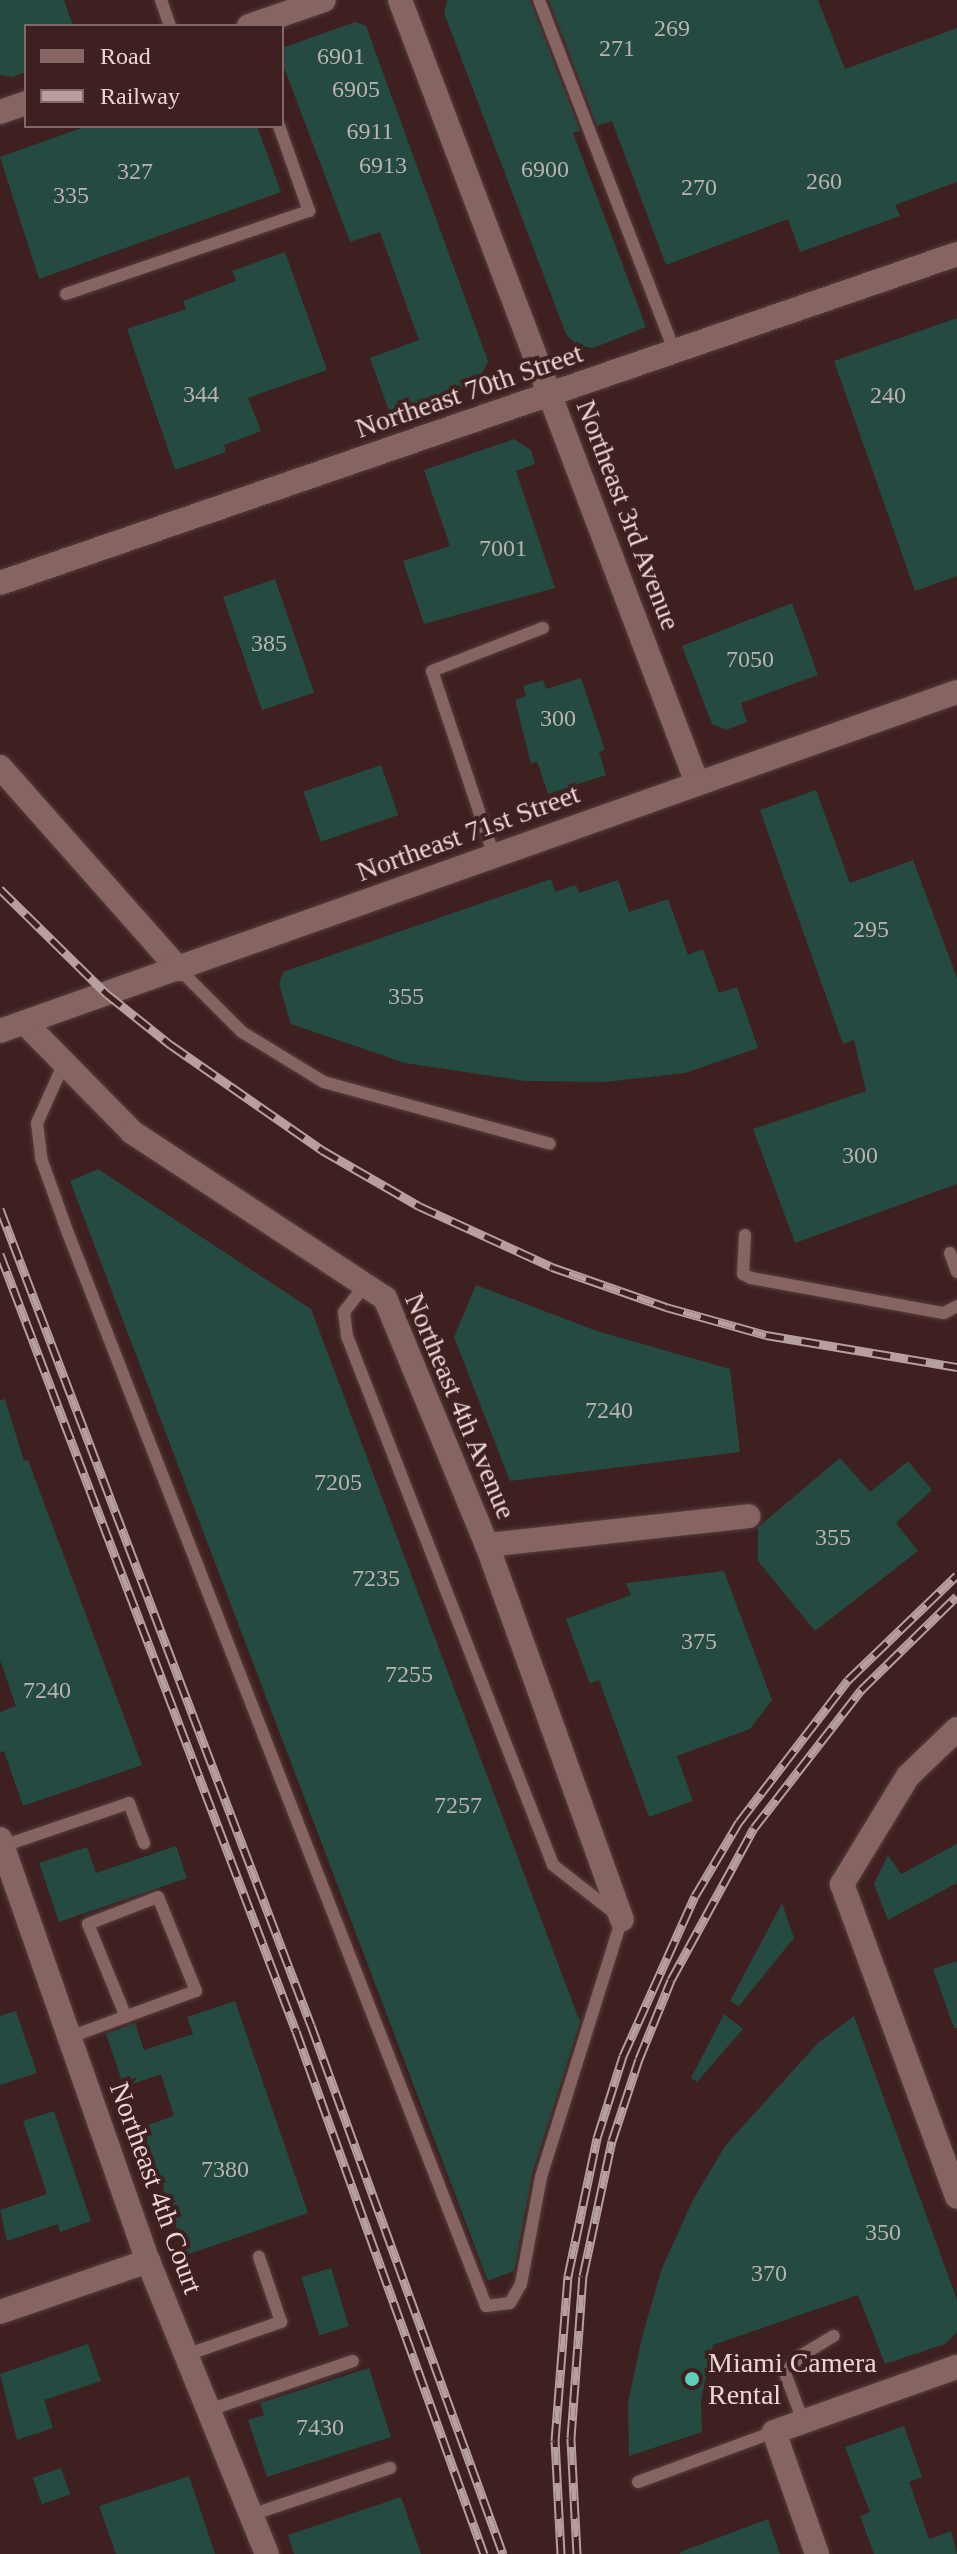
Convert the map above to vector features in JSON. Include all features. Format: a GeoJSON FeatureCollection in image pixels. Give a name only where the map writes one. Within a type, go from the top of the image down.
{"type":"FeatureCollection","features":[{"type":"Feature","properties":{"kind":"street"},"geometry":{"type":"LineString","coordinates":[[255,24],[324,0]]}},
{"type":"Feature","properties":{"kind":"street","name":"Northeast 3rd Avenue"},"geometry":{"type":"LineString","coordinates":[[400,0],[697,783]]}},
{"type":"Feature","properties":{"kind":"street"},"geometry":{"type":"LineString","coordinates":[[0,112],[24,104]]}},
{"type":"Feature","properties":{"kind":"street","name":"Northeast 70th Street"},"geometry":{"type":"LineString","coordinates":[[0,583],[957,254]]}},
{"type":"Feature","properties":{"kind":"street","name":"Northeast 71st Street"},"geometry":{"type":"LineString","coordinates":[[0,1031],[957,692]]}},
{"type":"Feature","properties":{"kind":"street"},"geometry":{"type":"LineString","coordinates":[[0,767],[179,969]]}},
{"type":"Feature","properties":{"kind":"street","name":"Northeast 4th Avenue"},"geometry":{"type":"LineString","coordinates":[[25,1023],[132,1132],[385,1298],[487,1545],[622,1919]]}},
{"type":"Feature","properties":{"kind":"street"},"geometry":{"type":"LineString","coordinates":[[487,1545],[748,1516]]}},
{"type":"Feature","properties":{"kind":"street"},"geometry":{"type":"LineString","coordinates":[[957,1729],[908,1776],[842,1884],[957,2197]]}},
{"type":"Feature","properties":{"kind":"street","name":"Northeast 4th Court"},"geometry":{"type":"LineString","coordinates":[[1,1843],[6,1875],[70,2037],[148,2261],[267,2554]]}},
{"type":"Feature","properties":{"kind":"street"},"geometry":{"type":"LineString","coordinates":[[0,2312],[148,2261]]}},
{"type":"Feature","properties":{"kind":"street"},"geometry":{"type":"LineString","coordinates":[[817,2554],[774,2432],[957,2367]]}},
{"type":"Feature","properties":{"kind":"lane"},"geometry":{"type":"LineString","coordinates":[[161,0],[169,24]]}},
{"type":"Feature","properties":{"kind":"lane"},"geometry":{"type":"LineString","coordinates":[[539,0],[675,352]]}},
{"type":"Feature","properties":{"kind":"lane"},"geometry":{"type":"LineString","coordinates":[[66,294],[309,211],[280,128]]}},
{"type":"Feature","properties":{"kind":"lane"},"geometry":{"type":"LineString","coordinates":[[494,856],[432,671],[543,628]]}},
{"type":"Feature","properties":{"kind":"lane"},"geometry":{"type":"LineString","coordinates":[[179,969],[242,1032],[324,1082],[358,1095],[550,1144]]}},
{"type":"Feature","properties":{"kind":"lane"},"geometry":{"type":"LineString","coordinates":[[64,1063],[37,1123],[41,1158],[486,2306],[510,2303],[521,2284],[541,2177],[622,1919],[553,1865],[347,1336],[344,1312],[365,1285]]}},
{"type":"Feature","properties":{"kind":"lane"},"geometry":{"type":"LineString","coordinates":[[745,1235],[743,1274],[751,1278],[944,1313],[957,1306]]}},
{"type":"Feature","properties":{"kind":"lane"},"geometry":{"type":"LineString","coordinates":[[950,1253],[957,1272]]}},
{"type":"Feature","properties":{"kind":"lane"},"geometry":{"type":"LineString","coordinates":[[1,1843],[129,1803],[144,1843]]}},
{"type":"Feature","properties":{"kind":"lane"},"geometry":{"type":"LineString","coordinates":[[70,2037],[126,2017],[196,1991],[158,1897],[88,1924],[126,2017]]}},
{"type":"Feature","properties":{"kind":"lane"},"geometry":{"type":"LineString","coordinates":[[186,2355],[281,2322],[259,2257]]}},
{"type":"Feature","properties":{"kind":"lane"},"geometry":{"type":"LineString","coordinates":[[803,2421],[785,2373],[802,2355],[834,2336]]}},
{"type":"Feature","properties":{"kind":"lane"},"geometry":{"type":"LineString","coordinates":[[209,2410],[353,2361]]}},
{"type":"Feature","properties":{"kind":"lane"},"geometry":{"type":"LineString","coordinates":[[638,2482],[774,2432]]}},
{"type":"Feature","properties":{"kind":"lane"},"geometry":{"type":"LineString","coordinates":[[251,2515],[390,2468]]}},
{"type":"Feature","properties":{"kind":"building"},"geometry":{"type":"Polygon","coordinates":[[[0,0],[64,0],[72,24],[24,24],[24,73],[12,77],[0,75],[0,0]]]}},
{"type":"Feature","properties":{"kind":"building"},"geometry":{"type":"Polygon","coordinates":[[[447,0],[530,0],[580,131],[573,133],[646,327],[593,348],[577,345],[566,334],[444,13],[447,0]]]}},
{"type":"Feature","properties":{"kind":"building"},"geometry":{"type":"Polygon","coordinates":[[[549,0],[818,0],[845,69],[957,28],[957,182],[895,205],[900,216],[800,252],[788,219],[666,265],[612,121],[597,126],[549,0]]]}},
{"type":"Feature","properties":{"kind":"building"},"geometry":{"type":"Polygon","coordinates":[[[355,22],[366,26],[488,361],[478,383],[390,414],[370,358],[419,340],[380,232],[350,242],[284,67],[284,47],[355,22]]]}},
{"type":"Feature","properties":{"kind":"building"},"geometry":{"type":"Polygon","coordinates":[[[81,128],[258,128],[281,192],[39,279],[0,157],[81,128]]]}},
{"type":"Feature","properties":{"kind":"building"},"geometry":{"type":"Polygon","coordinates":[[[285,252],[327,370],[248,398],[261,431],[224,445],[226,452],[175,470],[127,329],[186,309],[183,301],[236,281],[232,271],[285,252]]]}},
{"type":"Feature","properties":{"kind":"building"},"geometry":{"type":"Polygon","coordinates":[[[957,318],[957,576],[915,591],[834,361],[957,318]]]}},
{"type":"Feature","properties":{"kind":"building"},"geometry":{"type":"Polygon","coordinates":[[[514,439],[531,450],[535,464],[516,471],[555,588],[424,624],[403,561],[450,546],[424,470],[514,439]]]}},
{"type":"Feature","properties":{"kind":"building"},"geometry":{"type":"Polygon","coordinates":[[[275,579],[314,692],[262,710],[223,597],[275,579]]]}},
{"type":"Feature","properties":{"kind":"building"},"geometry":{"type":"Polygon","coordinates":[[[792,603],[818,675],[741,703],[747,722],[726,730],[712,724],[682,646],[792,603]]]}},
{"type":"Feature","properties":{"kind":"building"},"geometry":{"type":"Polygon","coordinates":[[[581,678],[605,750],[599,752],[606,775],[548,794],[537,761],[531,764],[515,700],[526,696],[523,686],[543,680],[546,689],[581,678]]]}},
{"type":"Feature","properties":{"kind":"building"},"geometry":{"type":"Polygon","coordinates":[[[381,765],[398,815],[321,842],[303,792],[381,765]]]}},
{"type":"Feature","properties":{"kind":"building"},"geometry":{"type":"Polygon","coordinates":[[[816,790],[850,883],[913,860],[957,978],[957,1184],[795,1243],[753,1129],[866,1091],[854,1040],[843,1044],[760,810],[816,790]]]}},
{"type":"Feature","properties":{"kind":"building"},"geometry":{"type":"Polygon","coordinates":[[[551,879],[555,892],[576,885],[579,893],[618,880],[629,912],[668,899],[688,955],[703,949],[719,993],[737,987],[758,1048],[685,1073],[605,1082],[525,1081],[405,1063],[291,1024],[279,984],[283,972],[551,879]]]}},
{"type":"Feature","properties":{"kind":"building"},"geometry":{"type":"Polygon","coordinates":[[[98,1169],[311,1309],[580,2022],[532,2174],[514,2271],[488,2281],[70,1181],[98,1169]]]}},
{"type":"Feature","properties":{"kind":"building"},"geometry":{"type":"Polygon","coordinates":[[[476,1285],[597,1331],[730,1369],[740,1452],[510,1481],[454,1337],[476,1285]]]}},
{"type":"Feature","properties":{"kind":"building"},"geometry":{"type":"Polygon","coordinates":[[[5,1399],[24,1461],[28,1460],[142,1765],[23,1806],[4,1751],[0,1752],[0,1712],[16,1706],[0,1660],[0,1400],[5,1399]]]}},
{"type":"Feature","properties":{"kind":"building"},"geometry":{"type":"Polygon","coordinates":[[[840,1458],[870,1492],[908,1461],[932,1490],[896,1523],[918,1551],[815,1631],[758,1561],[758,1527],[840,1458]]]}},
{"type":"Feature","properties":{"kind":"building"},"geometry":{"type":"Polygon","coordinates":[[[724,1571],[772,1700],[750,1729],[677,1756],[693,1801],[649,1817],[599,1680],[590,1684],[566,1619],[631,1595],[626,1583],[724,1571]]]}},
{"type":"Feature","properties":{"kind":"building"},"geometry":{"type":"Polygon","coordinates":[[[957,1844],[957,1883],[888,1920],[874,1884],[888,1855],[901,1874],[957,1844]]]}},
{"type":"Feature","properties":{"kind":"building"},"geometry":{"type":"Polygon","coordinates":[[[176,1846],[187,1878],[59,1922],[39,1863],[87,1847],[96,1873],[176,1846]]]}},
{"type":"Feature","properties":{"kind":"building"},"geometry":{"type":"Polygon","coordinates":[[[782,1903],[794,1938],[739,2006],[730,2001],[782,1903]]]}},
{"type":"Feature","properties":{"kind":"building"},"geometry":{"type":"Polygon","coordinates":[[[957,1961],[957,2028],[954,2028],[933,1969],[957,1961]]]}},
{"type":"Feature","properties":{"kind":"building"},"geometry":{"type":"Polygon","coordinates":[[[235,2001],[308,2213],[186,2255],[142,2127],[174,2116],[161,2074],[124,2087],[106,2034],[135,2023],[144,2050],[193,2034],[187,2017],[235,2001]]]}},
{"type":"Feature","properties":{"kind":"building"},"geometry":{"type":"Polygon","coordinates":[[[16,2011],[37,2073],[0,2085],[0,2016],[16,2011]]]}},
{"type":"Feature","properties":{"kind":"building"},"geometry":{"type":"Polygon","coordinates":[[[724,2014],[743,2029],[697,2082],[691,2078],[724,2014]]]}},
{"type":"Feature","properties":{"kind":"building"},"geometry":{"type":"Polygon","coordinates":[[[854,2016],[957,2300],[957,2332],[945,2344],[885,2364],[858,2295],[713,2345],[701,2401],[702,2432],[629,2456],[628,2403],[642,2337],[662,2268],[693,2200],[725,2146],[818,2043],[854,2016]]]}},
{"type":"Feature","properties":{"kind":"building"},"geometry":{"type":"Polygon","coordinates":[[[54,2111],[91,2221],[60,2232],[58,2224],[7,2241],[0,2210],[47,2194],[23,2121],[54,2111]]]}},
{"type":"Feature","properties":{"kind":"building"},"geometry":{"type":"Polygon","coordinates":[[[331,2268],[349,2326],[319,2335],[301,2277],[331,2268]]]}},
{"type":"Feature","properties":{"kind":"building"},"geometry":{"type":"Polygon","coordinates":[[[88,2344],[101,2381],[44,2400],[53,2428],[17,2440],[0,2374],[88,2344]]]}},
{"type":"Feature","properties":{"kind":"building"},"geometry":{"type":"Polygon","coordinates":[[[369,2368],[391,2437],[267,2477],[248,2420],[264,2415],[260,2403],[369,2368]]]}},
{"type":"Feature","properties":{"kind":"building"},"geometry":{"type":"Polygon","coordinates":[[[904,2426],[922,2477],[909,2482],[929,2539],[951,2531],[957,2554],[874,2554],[860,2516],[870,2512],[845,2447],[904,2426]]]}},
{"type":"Feature","properties":{"kind":"building"},"geometry":{"type":"Polygon","coordinates":[[[61,2468],[70,2494],[42,2504],[33,2478],[61,2468]]]}},
{"type":"Feature","properties":{"kind":"building"},"geometry":{"type":"Polygon","coordinates":[[[189,2476],[215,2554],[116,2554],[99,2506],[189,2476]]]}},
{"type":"Feature","properties":{"kind":"building"},"geometry":{"type":"Polygon","coordinates":[[[401,2497],[421,2554],[294,2554],[288,2535],[401,2497]]]}},
{"type":"Feature","properties":{"kind":"building"},"geometry":{"type":"Polygon","coordinates":[[[768,2519],[780,2554],[680,2554],[680,2552],[768,2519]]]}},
{"type":"Feature","properties":{"kind":"railway"},"geometry":{"type":"LineString","coordinates":[[0,889],[107,994],[171,1045],[322,1150],[419,1206],[552,1267],[666,1307],[766,1335],[957,1367]]}},
{"type":"Feature","properties":{"kind":"railway"},"geometry":{"type":"LineString","coordinates":[[0,1209],[311,2025],[503,2554]]}},
{"type":"Feature","properties":{"kind":"railway"},"geometry":{"type":"LineString","coordinates":[[0,1254],[296,2031],[484,2554]]}},
{"type":"Feature","properties":{"kind":"railway"},"geometry":{"type":"LineString","coordinates":[[561,2554],[555,2441],[568,2276],[597,2138],[623,2056],[695,1896],[739,1822],[848,1680],[957,1575]]}},
{"type":"Feature","properties":{"kind":"railway"},"geometry":{"type":"LineString","coordinates":[[577,2554],[571,2438],[583,2276],[612,2141],[639,2059],[671,1980],[754,1828],[861,1690],[957,1596]]}},
{"type":"Feature","properties":{"kind":"place","name":"Miami Camera Rental"},"geometry":{"type":"Point","coordinates":[692,2379]}}]}
